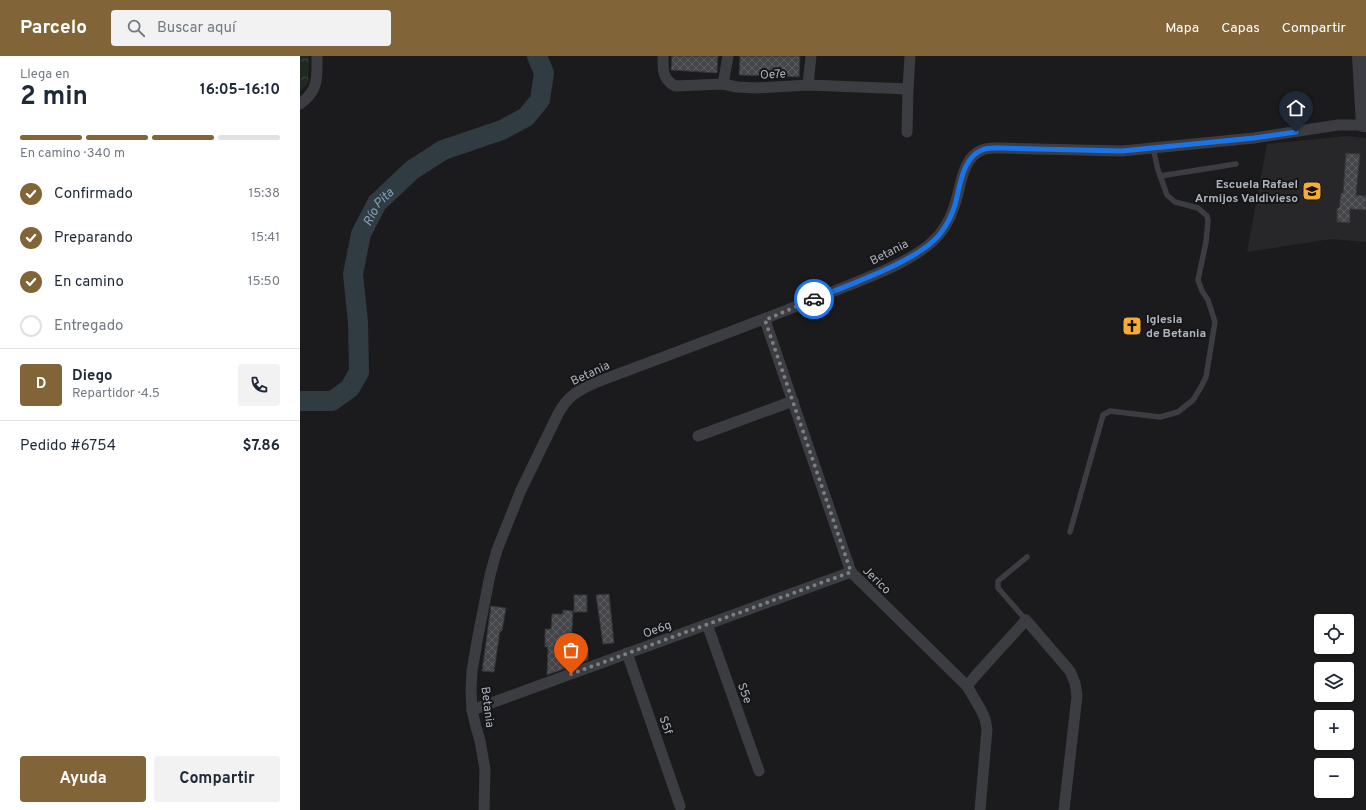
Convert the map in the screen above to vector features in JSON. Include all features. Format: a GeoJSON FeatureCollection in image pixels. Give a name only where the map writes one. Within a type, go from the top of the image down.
{"type":"FeatureCollection","features":[{"type":"Feature","properties":{"kind":"street"},"geometry":{"type":"LineString","coordinates":[[300,104],[308,98],[314,90],[317,80],[317,56]]}},
{"type":"Feature","properties":{"kind":"street","name":"Oe7e"},"geometry":{"type":"LineString","coordinates":[[663,56],[665,78],[669,83],[675,86],[723,84],[737,87],[756,88],[808,85],[908,90]]}},
{"type":"Feature","properties":{"kind":"street"},"geometry":{"type":"LineString","coordinates":[[723,84],[728,56]]}},
{"type":"Feature","properties":{"kind":"street"},"geometry":{"type":"LineString","coordinates":[[808,85],[811,56]]}},
{"type":"Feature","properties":{"kind":"street"},"geometry":{"type":"LineString","coordinates":[[907,132],[910,56]]}},
{"type":"Feature","properties":{"kind":"street"},"geometry":{"type":"LineString","coordinates":[[1153,148],[1254,138],[1338,125],[1365,125],[1359,56]]}},
{"type":"Feature","properties":{"kind":"street","name":"Betania"},"geometry":{"type":"LineString","coordinates":[[484,810],[484,769],[480,740],[472,710],[471,690],[472,671],[490,575],[497,550],[521,490],[564,403],[578,391],[597,382],[765,320],[881,271],[912,256],[931,243],[938,236],[950,218],[955,206],[960,181],[972,157],[983,150],[988,148],[1122,151],[1153,148]]}},
{"type":"Feature","properties":{"kind":"street","name":"Jerico"},"geometry":{"type":"LineString","coordinates":[[765,320],[851,572],[967,686],[985,719],[987,728],[980,810]]}},
{"type":"Feature","properties":{"kind":"street"},"geometry":{"type":"LineString","coordinates":[[698,436],[793,401]]}},
{"type":"Feature","properties":{"kind":"street","name":"Oe6g"},"geometry":{"type":"LineString","coordinates":[[472,710],[851,572]]}},
{"type":"Feature","properties":{"kind":"street"},"geometry":{"type":"LineString","coordinates":[[967,686],[1026,620],[1070,671],[1075,683],[1077,696],[1064,810]]}},
{"type":"Feature","properties":{"kind":"street","name":"S5e"},"geometry":{"type":"LineString","coordinates":[[707,624],[759,771]]}},
{"type":"Feature","properties":{"kind":"street","name":"S5f"},"geometry":{"type":"LineString","coordinates":[[627,654],[680,806]]}},
{"type":"Feature","properties":{"kind":"lane"},"geometry":{"type":"LineString","coordinates":[[1070,532],[1104,415],[1110,411],[1160,417],[1178,412],[1193,400],[1206,377],[1215,322],[1208,300],[1202,291],[1198,280],[1206,242],[1207,216],[1198,208],[1175,202],[1167,195],[1160,176],[1153,148]]}},
{"type":"Feature","properties":{"kind":"lane"},"geometry":{"type":"LineString","coordinates":[[1160,176],[1236,164]]}},
{"type":"Feature","properties":{"kind":"lane"},"geometry":{"type":"LineString","coordinates":[[1026,620],[998,588],[998,581],[1027,557]]}},
{"type":"Feature","properties":{"kind":"shaded area","name":"Escuela Rafael Armijos Valdivieso"},"geometry":{"type":"Polygon","coordinates":[[[1347,136],[1366,138],[1366,242],[1331,239],[1247,252],[1267,144],[1347,136]]]}},
{"type":"Feature","properties":{"kind":"green space"},"geometry":{"type":"Polygon","coordinates":[[[300,56],[309,56],[308,83],[300,92],[300,56]]]}},
{"type":"Feature","properties":{"kind":"building"},"geometry":{"type":"Polygon","coordinates":[[[672,56],[718,56],[717,73],[671,70],[672,56]]]}},
{"type":"Feature","properties":{"kind":"building"},"geometry":{"type":"Polygon","coordinates":[[[740,56],[800,56],[799,77],[739,75],[740,56]]]}},
{"type":"Feature","properties":{"kind":"building"},"geometry":{"type":"Polygon","coordinates":[[[1346,153],[1360,154],[1356,195],[1366,196],[1366,210],[1350,209],[1350,223],[1337,222],[1337,208],[1339,208],[1341,193],[1343,193],[1346,153]]]}},
{"type":"Feature","properties":{"kind":"building"},"geometry":{"type":"Polygon","coordinates":[[[609,594],[614,643],[603,644],[596,595],[609,594]]]}},
{"type":"Feature","properties":{"kind":"building"},"geometry":{"type":"Polygon","coordinates":[[[574,595],[587,595],[587,612],[574,612],[574,595]]]}},
{"type":"Feature","properties":{"kind":"building"},"geometry":{"type":"Polygon","coordinates":[[[491,606],[506,608],[502,631],[500,631],[494,672],[482,671],[491,606]]]}},
{"type":"Feature","properties":{"kind":"building"},"geometry":{"type":"Polygon","coordinates":[[[563,610],[573,611],[571,648],[588,648],[588,660],[547,675],[548,647],[545,647],[545,629],[551,629],[552,614],[563,614],[563,610]]]}},
{"type":"Feature","properties":{"kind":"waterway","name":"Río Pita"},"geometry":{"type":"LineString","coordinates":[[300,401],[332,401],[350,388],[359,372],[358,322],[353,274],[361,234],[377,203],[412,170],[443,150],[502,130],[526,117],[540,100],[544,73],[537,56]]}},
{"type":"Feature","properties":{"kind":"way so far"},"geometry":{"type":"LineString","coordinates":[[571,674],[851,572],[765,320],[814,299]]}},
{"type":"Feature","properties":{"kind":"place","name":"Escuela Rafael Armijos Valdivieso"},"geometry":{"type":"Point","coordinates":[1312,191]}},
{"type":"Feature","properties":{"kind":"place","name":"Iglesia de Betania"},"geometry":{"type":"Point","coordinates":[1132,326]}},
{"type":"Feature","properties":{"kind":"route"},"geometry":{"type":"LineString","coordinates":[[814,299],[881,271],[912,256],[931,243],[938,236],[950,218],[955,206],[960,181],[969,161],[977,153],[988,148],[1122,151],[1254,138],[1296,132]]}}]}
